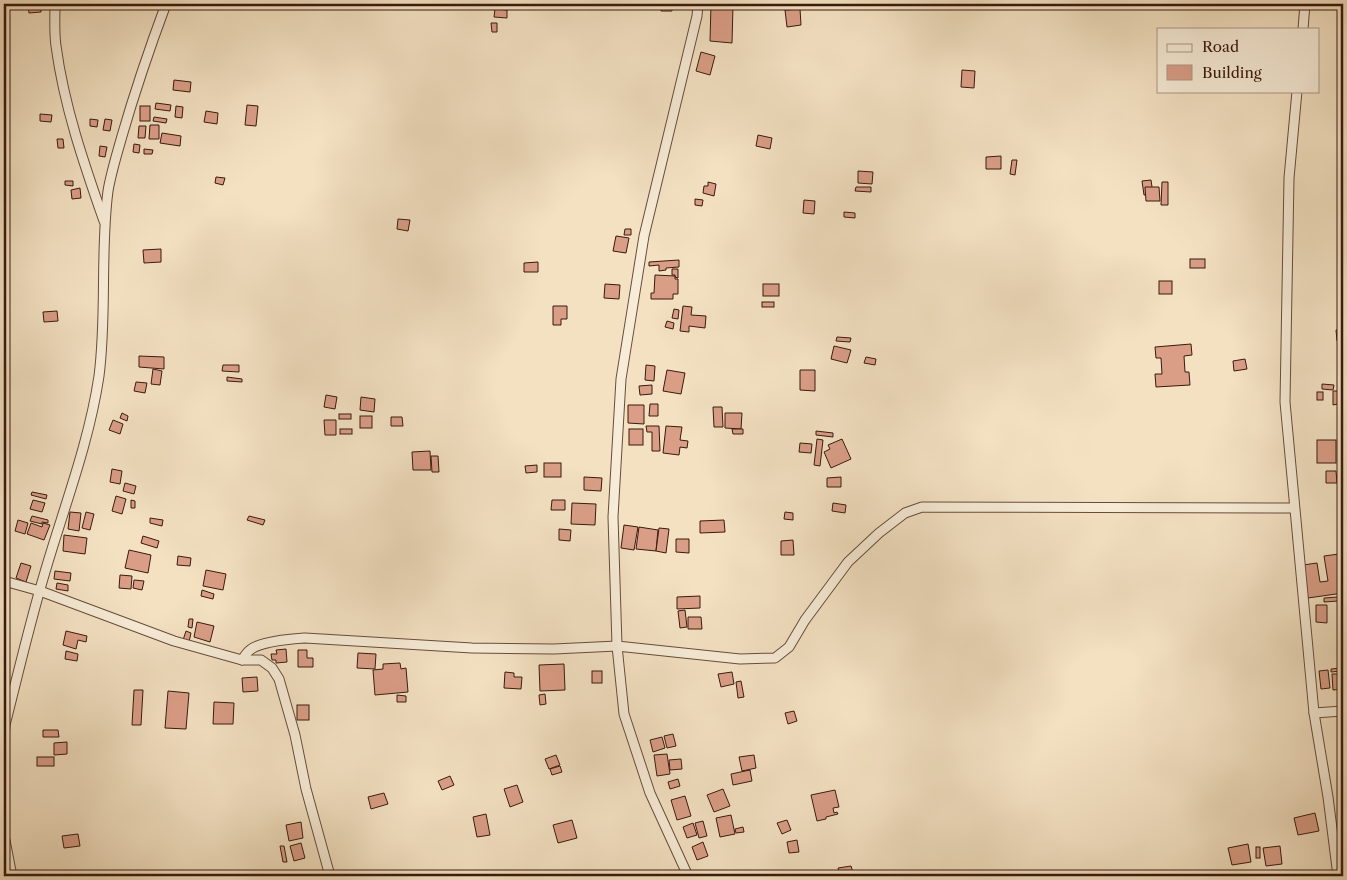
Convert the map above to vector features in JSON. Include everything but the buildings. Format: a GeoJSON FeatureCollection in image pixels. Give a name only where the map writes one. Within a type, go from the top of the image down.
{"type":"FeatureCollection","features":[{"type":"Feature","properties":{"kind":"street"},"geometry":{"type":"LineString","coordinates":[[55,4],[56,45],[64,92],[80,154],[105,223]]}},
{"type":"Feature","properties":{"kind":"street"},"geometry":{"type":"LineString","coordinates":[[4,738],[5,725],[24,648],[76,476],[99,376],[104,318],[105,223],[109,189],[134,93],[166,4]]}},
{"type":"Feature","properties":{"kind":"street"},"geometry":{"type":"LineString","coordinates":[[688,876],[650,793],[624,714],[617,646],[613,517],[621,380],[644,236],[683,77],[698,4]]}},
{"type":"Feature","properties":{"kind":"street"},"geometry":{"type":"LineString","coordinates":[[1303,28],[1305,4]]}},
{"type":"Feature","properties":{"kind":"street"},"geometry":{"type":"LineString","coordinates":[[1297,92],[1289,178],[1285,402],[1314,713],[1328,797],[1338,876]]}},
{"type":"Feature","properties":{"kind":"street"},"geometry":{"type":"LineString","coordinates":[[242,660],[250,650],[257,647],[280,640],[305,638],[472,648],[554,649],[617,646],[740,659],[775,658],[789,647],[805,620],[848,562],[879,533],[905,513],[922,508],[1294,508]]}},
{"type":"Feature","properties":{"kind":"street"},"geometry":{"type":"LineString","coordinates":[[4,581],[40,591],[174,641],[242,660],[261,660],[272,668],[279,680],[295,735],[306,789],[330,876]]}},
{"type":"Feature","properties":{"kind":"street"},"geometry":{"type":"LineString","coordinates":[[1314,713],[1343,711]]}},
{"type":"Feature","properties":{"kind":"street"},"geometry":{"type":"LineString","coordinates":[[4,835],[12,876]]}}]}
